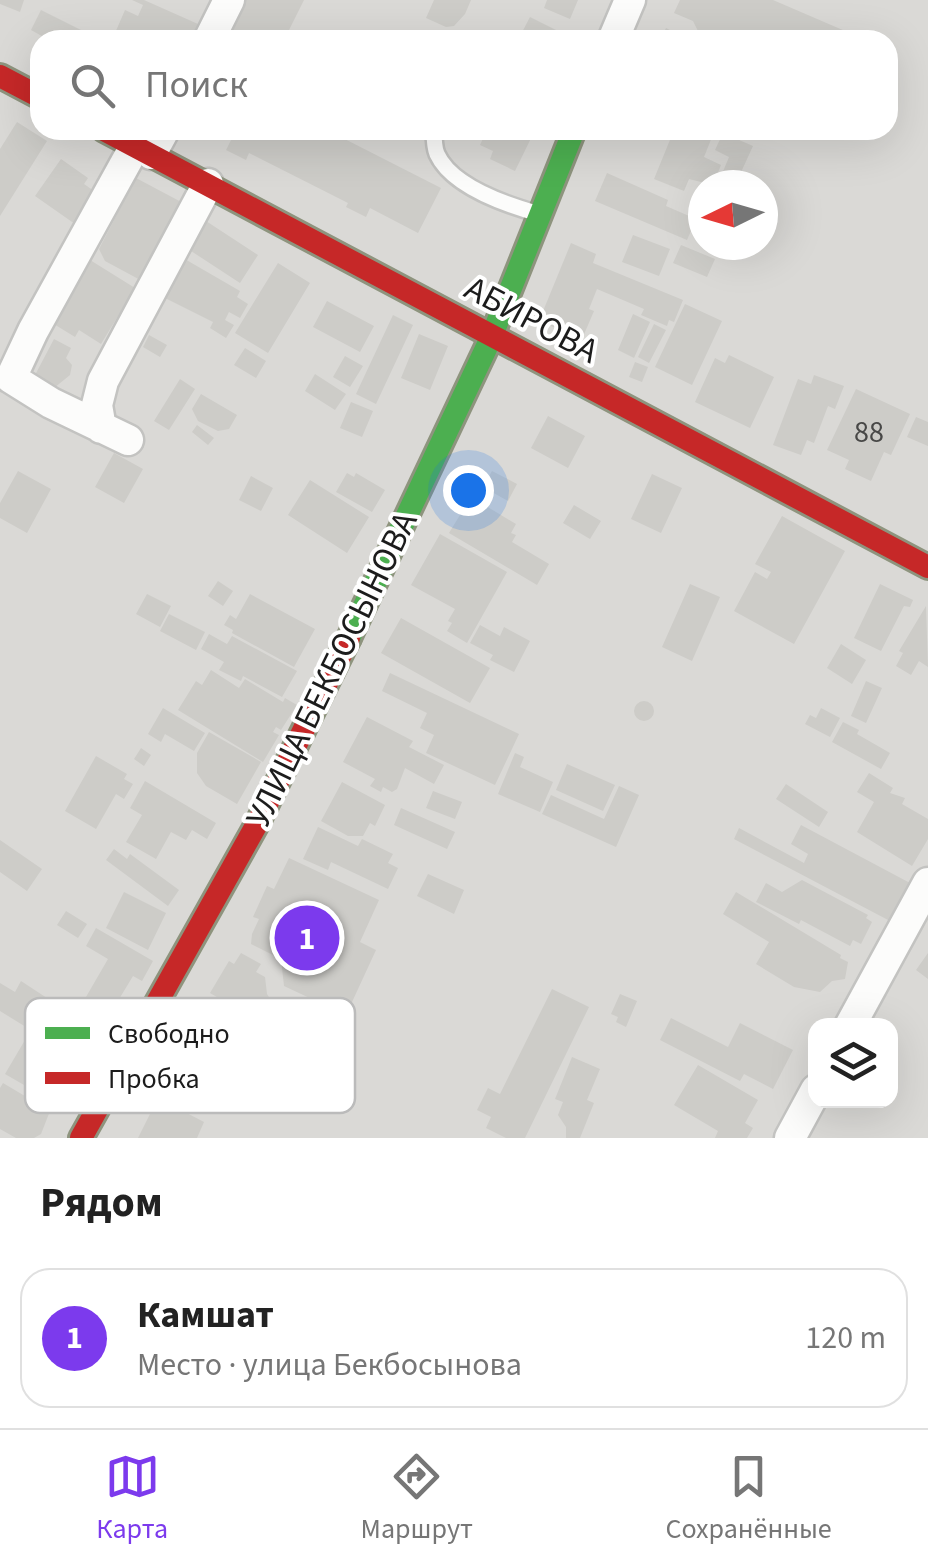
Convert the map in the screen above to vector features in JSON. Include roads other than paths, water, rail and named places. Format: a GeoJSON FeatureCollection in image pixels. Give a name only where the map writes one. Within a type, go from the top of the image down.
{"type":"FeatureCollection","features":[{"type":"Feature","properties":{"kind":"street"},"geometry":{"type":"LineString","coordinates":[[215,30],[229,0]]}},
{"type":"Feature","properties":{"kind":"street"},"geometry":{"type":"LineString","coordinates":[[617,30],[630,0]]}},
{"type":"Feature","properties":{"kind":"street"},"geometry":{"type":"LineString","coordinates":[[0,76],[30,92]]}},
{"type":"Feature","properties":{"kind":"street","name":"УЛИЦА БЕКБОСЫНОВА"},"geometry":{"type":"LineString","coordinates":[[159,998],[257,824],[328,683],[491,338],[570,140]]}},
{"type":"Feature","properties":{"kind":"street"},"geometry":{"type":"LineString","coordinates":[[150,143],[33,331],[11,378],[51,403],[115,434],[97,405],[103,381],[208,184]]}},
{"type":"Feature","properties":{"kind":"street","name":"АБИРОВА"},"geometry":{"type":"LineString","coordinates":[[150,143],[208,184],[491,338],[928,567]]}},
{"type":"Feature","properties":{"kind":"street"},"geometry":{"type":"LineString","coordinates":[[854,1018],[928,883]]}},
{"type":"Feature","properties":{"kind":"street"},"geometry":{"type":"LineString","coordinates":[[790,1138],[808,1105]]}},
{"type":"Feature","properties":{"kind":"street","name":"УЛИЦА БЕКБОСЫНОВА"},"geometry":{"type":"LineString","coordinates":[[80,1138],[94,1113]]}},
{"type":"Feature","properties":{"kind":"lane"},"geometry":{"type":"LineString","coordinates":[[435,140],[436,152],[448,169],[497,203],[540,214]]}},
{"type":"Feature","properties":{"kind":"place","name":"Камшат"},"geometry":{"type":"Point","coordinates":[307,938]}}]}
